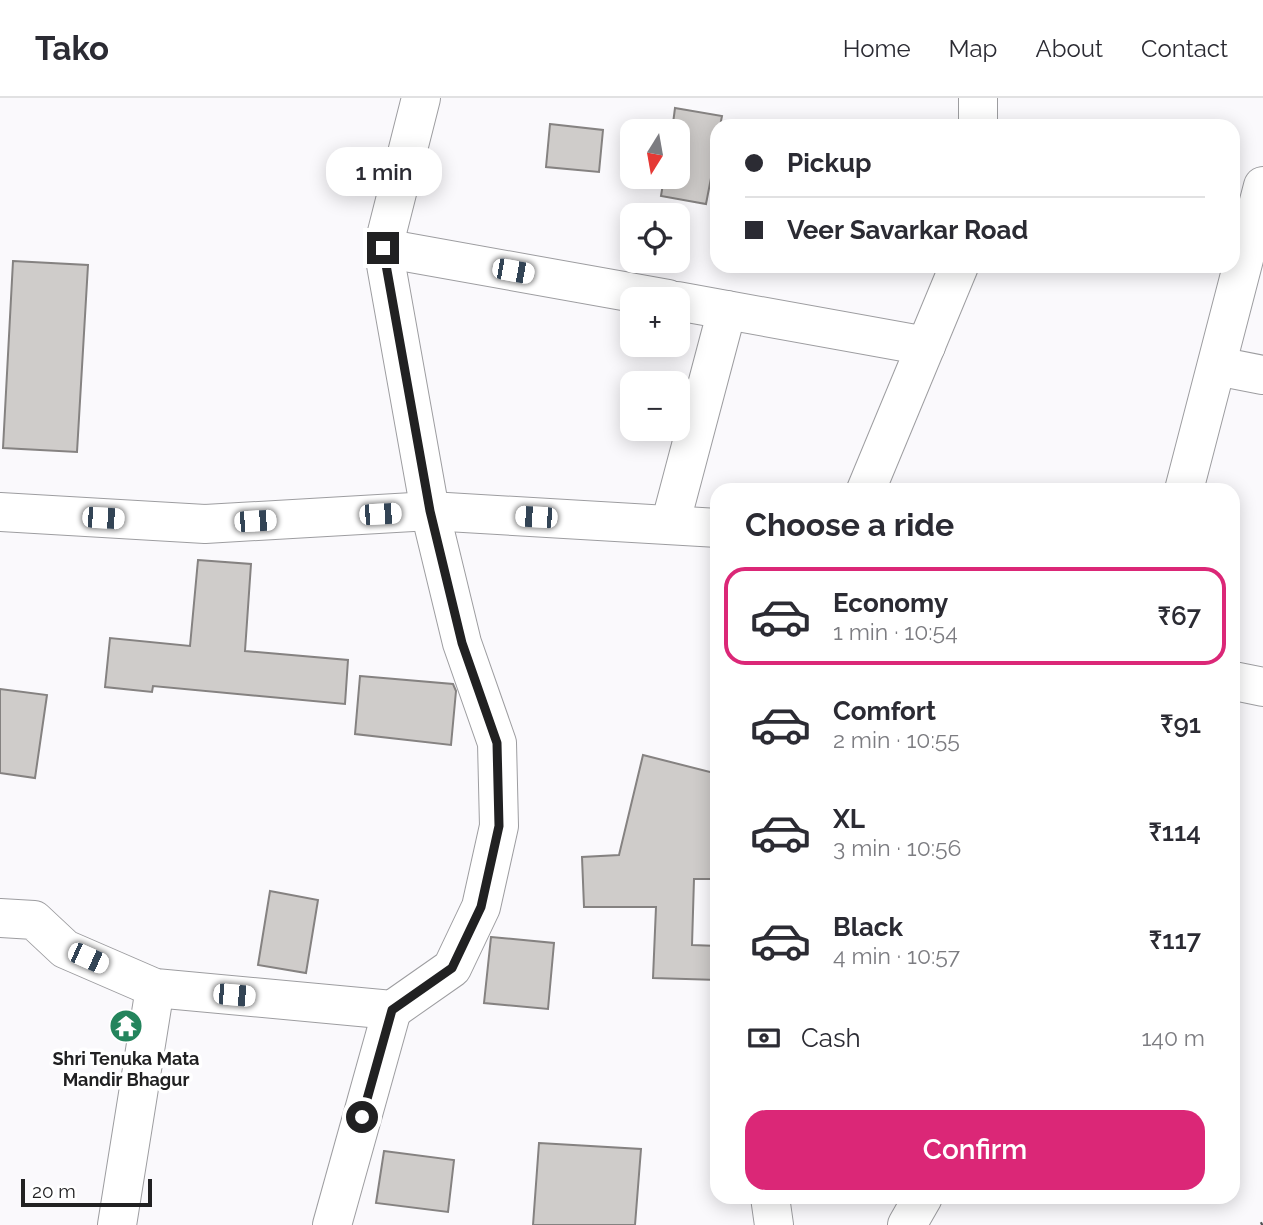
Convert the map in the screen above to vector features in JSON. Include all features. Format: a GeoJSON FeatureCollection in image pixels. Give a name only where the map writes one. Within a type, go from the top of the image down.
{"type":"FeatureCollection","features":[{"type":"Feature","properties":{"kind":"street"},"geometry":{"type":"LineString","coordinates":[[332,1225],[392,1010],[452,968],[481,907],[499,826],[497,743],[462,643],[430,511],[383,248],[421,98]]}},
{"type":"Feature","properties":{"kind":"street"},"geometry":{"type":"LineString","coordinates":[[978,98],[978,119]]}},
{"type":"Feature","properties":{"kind":"street"},"geometry":{"type":"LineString","coordinates":[[1186,483],[1217,366],[1255,246],[1263,186]]}},
{"type":"Feature","properties":{"kind":"street"},"geometry":{"type":"LineString","coordinates":[[383,248],[620,290]]}},
{"type":"Feature","properties":{"kind":"street"},"geometry":{"type":"LineString","coordinates":[[869,483],[956,273]]}},
{"type":"Feature","properties":{"kind":"street"},"geometry":{"type":"LineString","coordinates":[[690,303],[926,346]]}},
{"type":"Feature","properties":{"kind":"street"},"geometry":{"type":"LineString","coordinates":[[670,525],[727,310]]}},
{"type":"Feature","properties":{"kind":"street"},"geometry":{"type":"LineString","coordinates":[[1217,366],[1263,375]]}},
{"type":"Feature","properties":{"kind":"street"},"geometry":{"type":"LineString","coordinates":[[0,513],[205,524],[430,511],[710,528]]}},
{"type":"Feature","properties":{"kind":"street"},"geometry":{"type":"LineString","coordinates":[[1240,682],[1263,687]]}},
{"type":"Feature","properties":{"kind":"street"},"geometry":{"type":"LineString","coordinates":[[0,918],[34,920],[65,949],[155,988],[392,1010]]}},
{"type":"Feature","properties":{"kind":"street"},"geometry":{"type":"LineString","coordinates":[[117,1225],[155,988]]}},
{"type":"Feature","properties":{"kind":"street"},"geometry":{"type":"LineString","coordinates":[[770,1204],[774,1225]]}},
{"type":"Feature","properties":{"kind":"street"},"geometry":{"type":"LineString","coordinates":[[907,1225],[919,1204]]}},
{"type":"Feature","properties":{"kind":"building"},"geometry":{"type":"Polygon","coordinates":[[[675,108],[722,116],[721,119],[710,119],[710,183],[706,204],[661,196],[662,189],[690,189],[690,119],[674,119],[675,108]]]}},
{"type":"Feature","properties":{"kind":"building"},"geometry":{"type":"Polygon","coordinates":[[[550,124],[603,130],[599,172],[546,167],[550,124]]]}},
{"type":"Feature","properties":{"kind":"building"},"geometry":{"type":"Polygon","coordinates":[[[13,261],[88,265],[77,452],[3,448],[13,261]]]}},
{"type":"Feature","properties":{"kind":"building"},"geometry":{"type":"Polygon","coordinates":[[[198,560],[251,564],[245,651],[348,660],[345,704],[153,686],[152,692],[105,687],[110,638],[190,646],[198,560]]]}},
{"type":"Feature","properties":{"kind":"building"},"geometry":{"type":"Polygon","coordinates":[[[360,676],[453,684],[456,691],[451,745],[355,734],[360,676]]]}},
{"type":"Feature","properties":{"kind":"building"},"geometry":{"type":"Polygon","coordinates":[[[0,689],[47,695],[35,778],[0,773],[0,689]]]}},
{"type":"Feature","properties":{"kind":"building"},"geometry":{"type":"Polygon","coordinates":[[[643,755],[710,772],[710,879],[694,879],[692,945],[710,946],[710,980],[653,978],[656,907],[584,907],[582,857],[619,855],[643,755]]]}},
{"type":"Feature","properties":{"kind":"building"},"geometry":{"type":"Polygon","coordinates":[[[270,891],[318,900],[306,973],[258,965],[270,891]]]}},
{"type":"Feature","properties":{"kind":"building"},"geometry":{"type":"Polygon","coordinates":[[[491,937],[554,943],[548,1009],[484,1003],[491,937]]]}},
{"type":"Feature","properties":{"kind":"building"},"geometry":{"type":"Polygon","coordinates":[[[539,1143],[641,1149],[635,1225],[533,1225],[539,1143]]]}},
{"type":"Feature","properties":{"kind":"building"},"geometry":{"type":"Polygon","coordinates":[[[384,1151],[454,1160],[448,1212],[376,1203],[384,1151]]]}},
{"type":"Feature","properties":{"kind":"place","name":"Shri Tenuka Mata Mandir Bhagur"},"geometry":{"type":"Point","coordinates":[126,1026]}},
{"type":"Feature","properties":{"kind":"route"},"geometry":{"type":"LineString","coordinates":[[362,1117],[392,1010],[452,968],[481,907],[499,826],[497,743],[462,643],[430,511],[383,248]]}}]}
